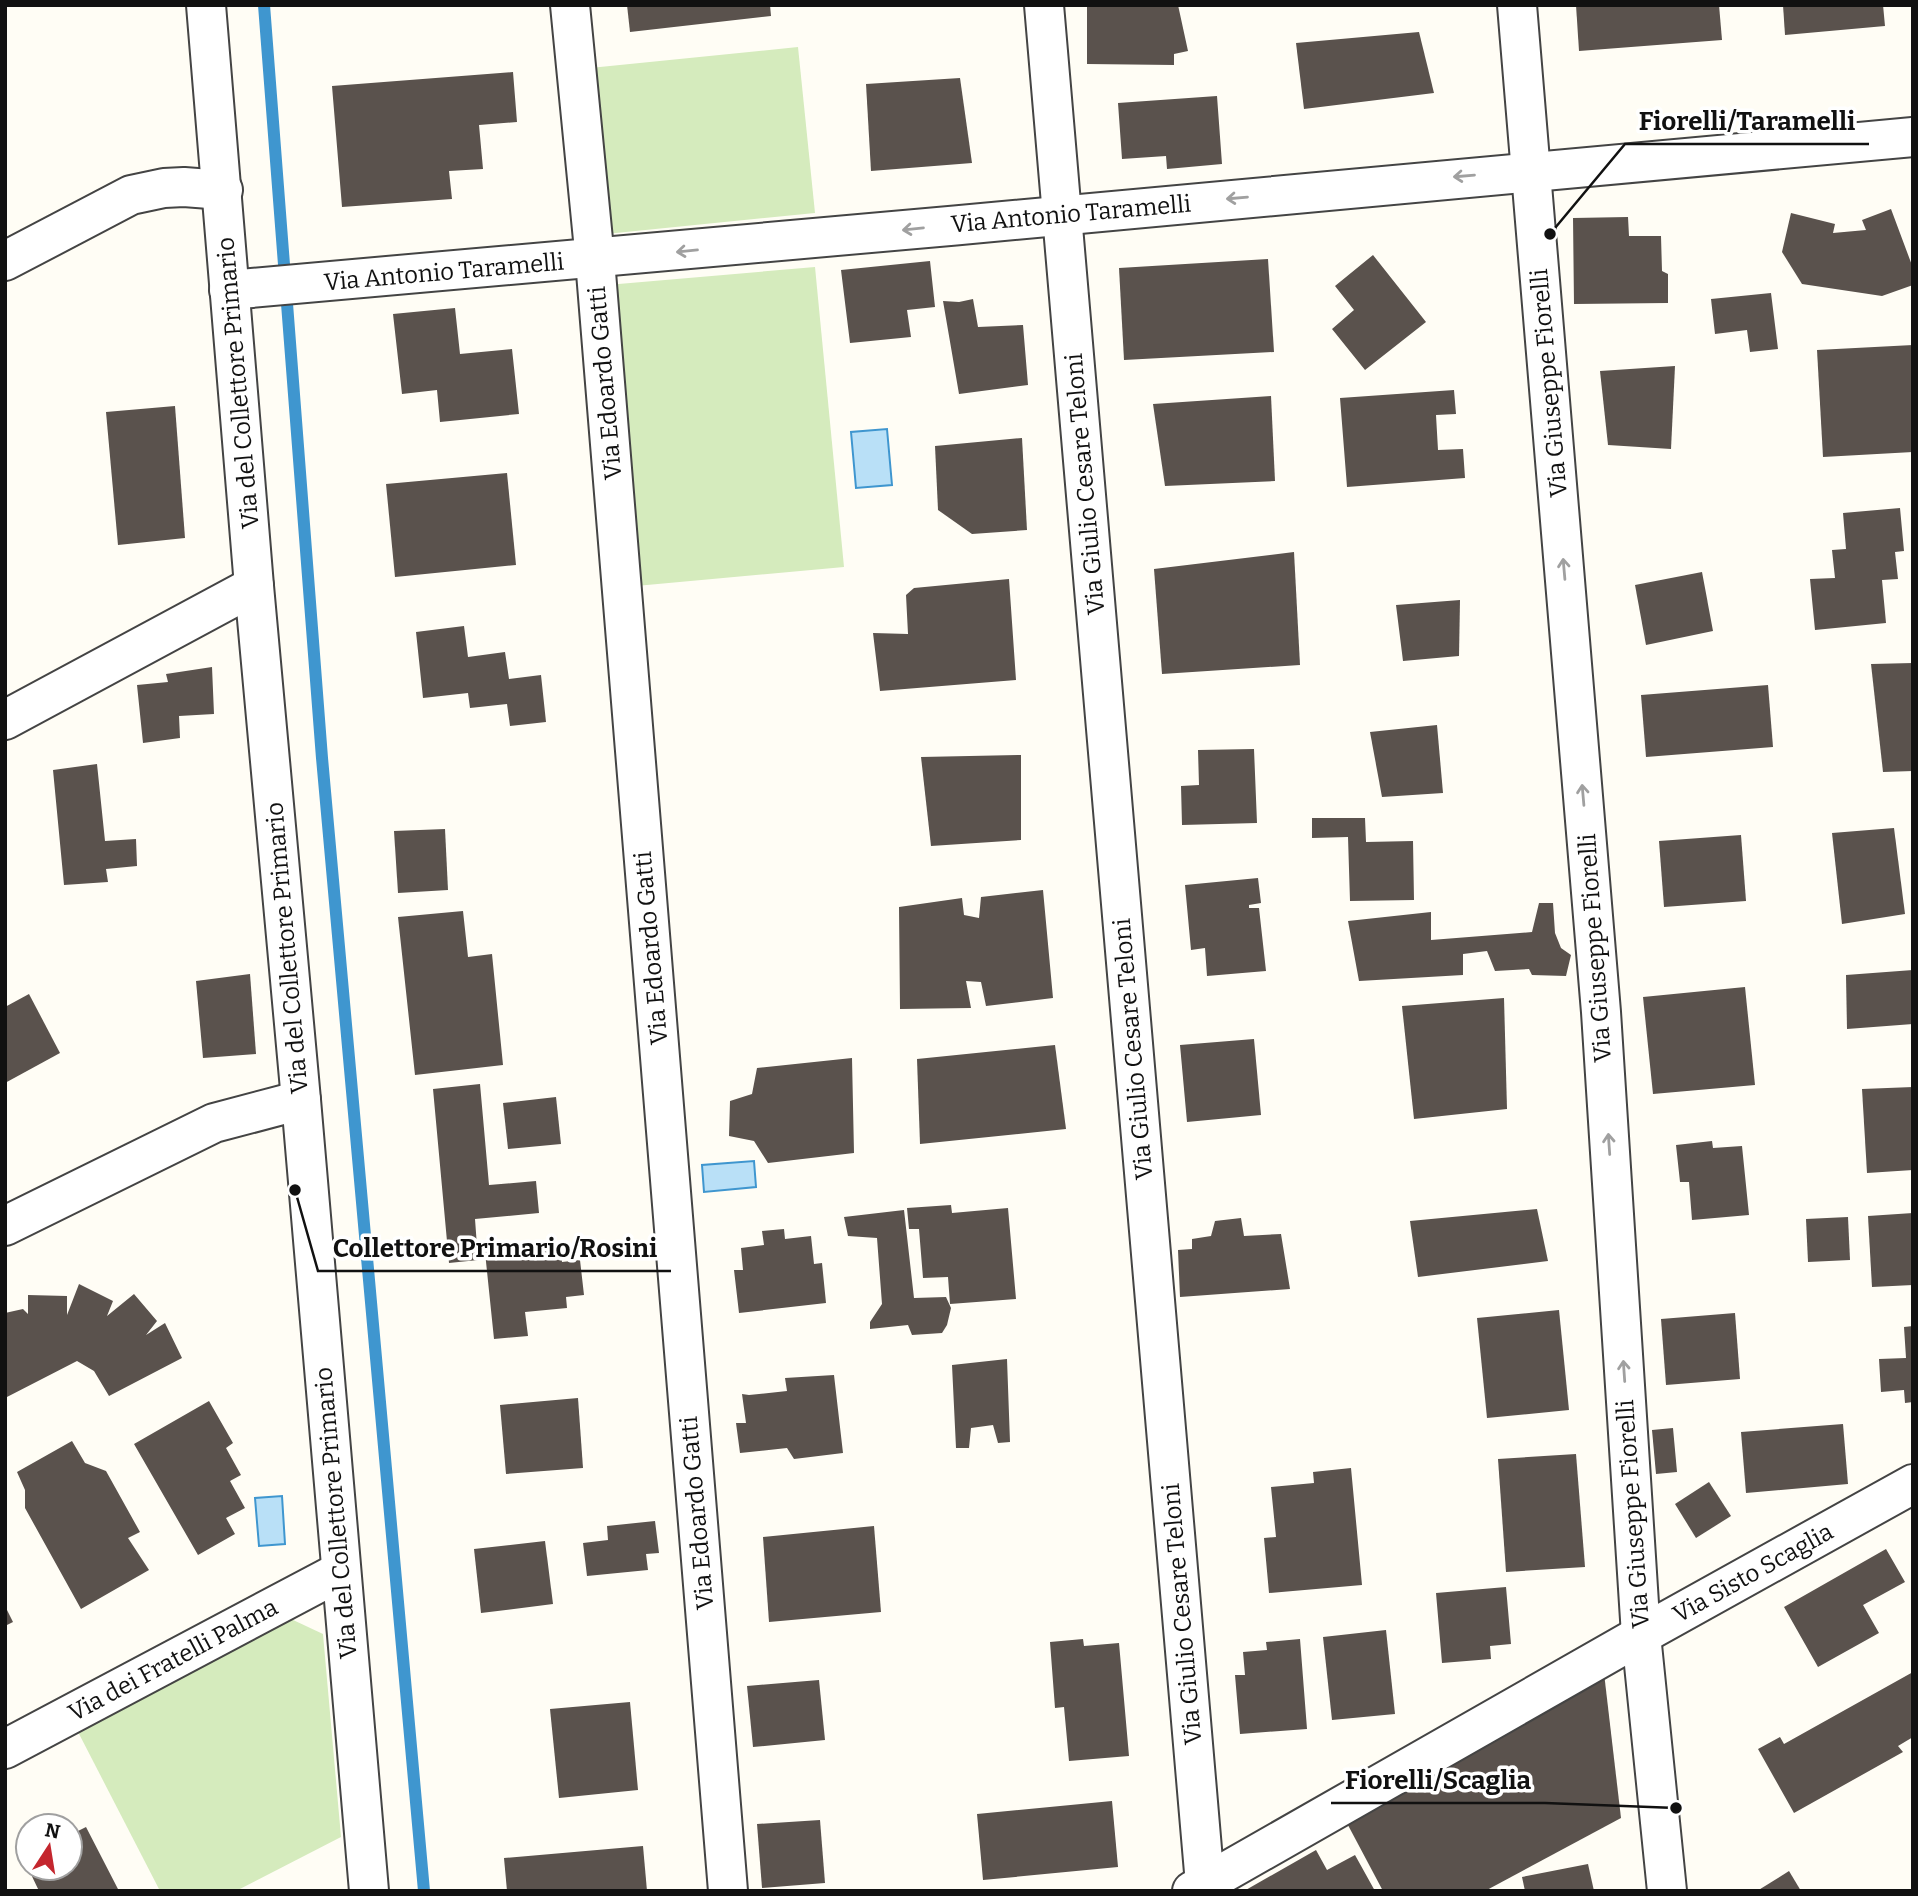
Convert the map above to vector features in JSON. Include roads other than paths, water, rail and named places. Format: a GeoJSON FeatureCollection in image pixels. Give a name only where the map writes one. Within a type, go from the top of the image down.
{"type":"FeatureCollection","features":[{"type":"Feature","properties":{"kind":"street","name":"Via del Collettore Primario"},"geometry":{"type":"LineString","coordinates":[[206,5],[254,586],[369,1891]]}},
{"type":"Feature","properties":{"kind":"street","name":"Via Edoardo Gatti"},"geometry":{"type":"LineString","coordinates":[[570,5],[595,260],[728,1891]]}},
{"type":"Feature","properties":{"kind":"street","name":"Via Giulio Cesare Teloni"},"geometry":{"type":"LineString","coordinates":[[1044,5],[1198,1887]]}},
{"type":"Feature","properties":{"kind":"street","name":"Via Giuseppe Fiorelli"},"geometry":{"type":"LineString","coordinates":[[1517,5],[1601,1012],[1641,1635],[1667,1891]]}},
{"type":"Feature","properties":{"kind":"street","name":"Via Antonio Taramelli"},"geometry":{"type":"LineString","coordinates":[[229,290],[595,260],[1532,170],[1913,137]]}},
{"type":"Feature","properties":{"kind":"street"},"geometry":{"type":"LineString","coordinates":[[5,261],[131,195],[164,188],[223,190]]}},
{"type":"Feature","properties":{"kind":"street"},"geometry":{"type":"LineString","coordinates":[[5,720],[254,586]]}},
{"type":"Feature","properties":{"kind":"street"},"geometry":{"type":"LineString","coordinates":[[5,1226],[214,1123],[301,1100]]}},
{"type":"Feature","properties":{"kind":"street","name":"Via Sisto Scaglia"},"geometry":{"type":"LineString","coordinates":[[1198,1887],[1641,1635],[1909,1496]]}},
{"type":"Feature","properties":{"kind":"street","name":"Via dei Fratelli Palma"},"geometry":{"type":"LineString","coordinates":[[5,1749],[341,1571]]}},
{"type":"Feature","properties":{"kind":"water"},"geometry":{"type":"Polygon","coordinates":[[[887,429],[892,485],[856,488],[851,432],[887,429]]]}},
{"type":"Feature","properties":{"kind":"water"},"geometry":{"type":"Polygon","coordinates":[[[754,1161],[756,1187],[704,1192],[702,1165],[754,1161]]]}},
{"type":"Feature","properties":{"kind":"water"},"geometry":{"type":"Polygon","coordinates":[[[282,1496],[285,1544],[259,1546],[255,1498],[282,1496]]]}},
{"type":"Feature","properties":{"kind":"waterway"},"geometry":{"type":"LineString","coordinates":[[264,5],[322,758],[424,1891]]}},
{"type":"Feature","properties":{"kind":"place","name":"Fiorelli/Taramelli"},"geometry":{"type":"Point","coordinates":[1550,234]}},
{"type":"Feature","properties":{"kind":"place","name":"Collettore Primario/Rosini"},"geometry":{"type":"Point","coordinates":[295,1190]}},
{"type":"Feature","properties":{"kind":"place","name":"Fiorelli/Scaglia"},"geometry":{"type":"Point","coordinates":[1676,1808]}}]}
